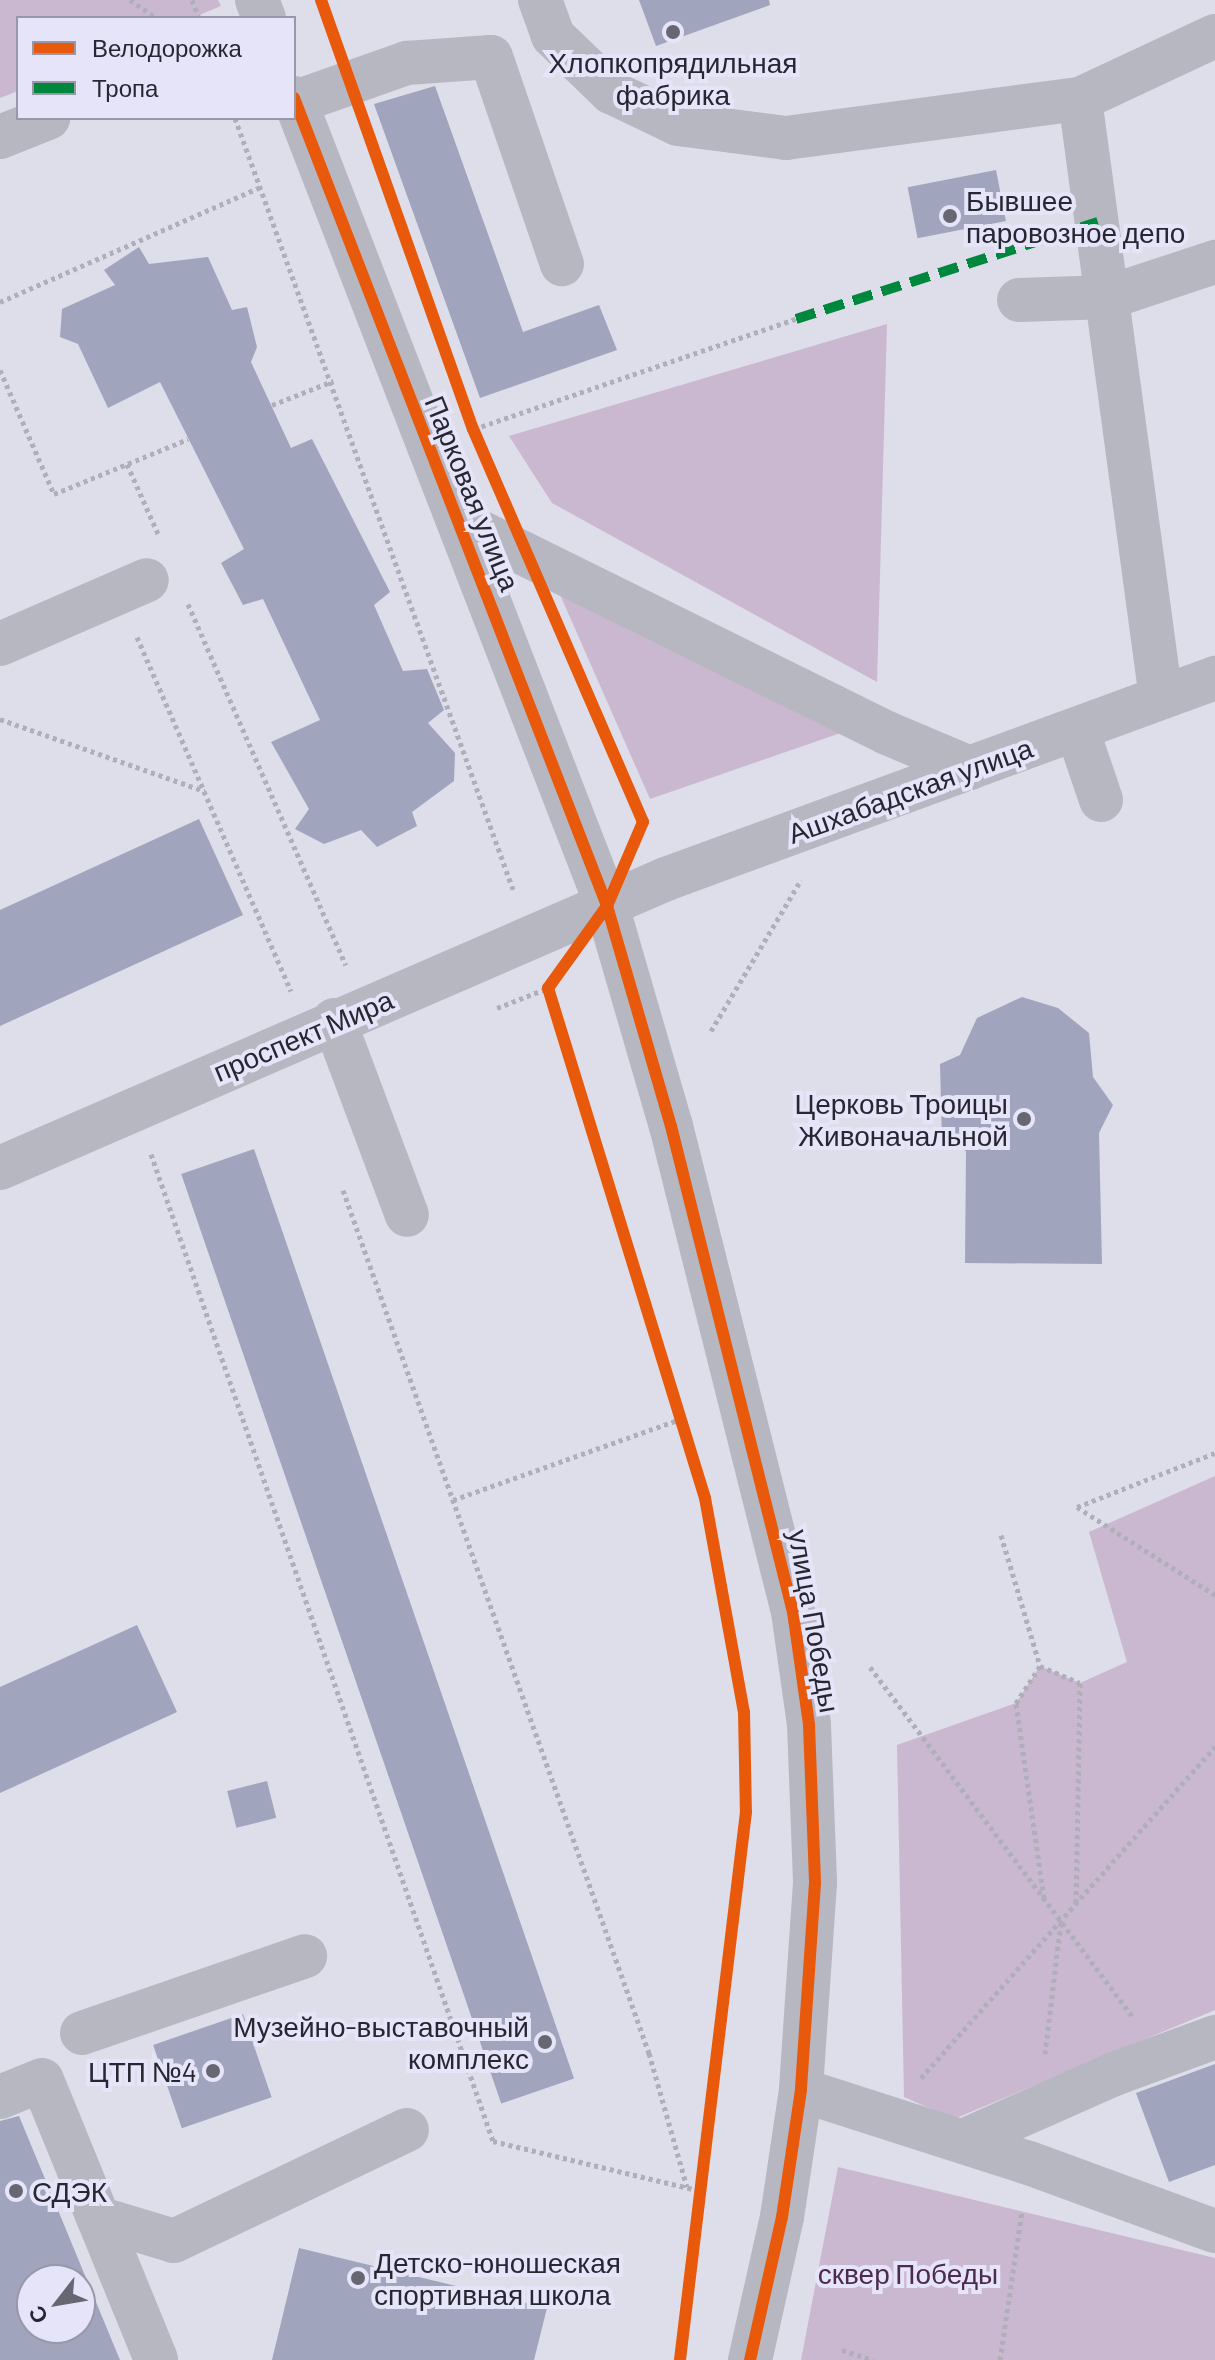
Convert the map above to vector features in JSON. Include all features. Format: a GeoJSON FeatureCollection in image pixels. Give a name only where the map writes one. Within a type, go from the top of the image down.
{"type":"FeatureCollection","features":[{"type":"Feature","properties":{"kind":"street"},"geometry":{"type":"LineString","coordinates":[[540,0],[553,36],[611,92],[678,124],[786,138],[1080,99],[1215,36]]}},
{"type":"Feature","properties":{"kind":"street"},"geometry":{"type":"LineString","coordinates":[[296,100],[407,63],[491,57],[562,264]]}},
{"type":"Feature","properties":{"kind":"street"},"geometry":{"type":"LineString","coordinates":[[1080,99],[1161,698]]}},
{"type":"Feature","properties":{"kind":"street","name":"Парковая улица"},"geometry":{"type":"LineString","coordinates":[[296,103],[607,906]]}},
{"type":"Feature","properties":{"kind":"street"},"geometry":{"type":"LineString","coordinates":[[0,137],[43,120]]}},
{"type":"Feature","properties":{"kind":"street"},"geometry":{"type":"LineString","coordinates":[[1019,300],[1109,297],[1215,262]]}},
{"type":"Feature","properties":{"kind":"street"},"geometry":{"type":"LineString","coordinates":[[460,522],[887,733],[970,768]]}},
{"type":"Feature","properties":{"kind":"street"},"geometry":{"type":"LineString","coordinates":[[0,644],[165,574]]}},
{"type":"Feature","properties":{"kind":"street","name":"Ашхабадская улица"},"geometry":{"type":"LineString","coordinates":[[607,906],[666,879],[1215,678]]}},
{"type":"Feature","properties":{"kind":"street"},"geometry":{"type":"LineString","coordinates":[[1077,729],[1101,800]]}},
{"type":"Feature","properties":{"kind":"street","name":"проспект Мира"},"geometry":{"type":"LineString","coordinates":[[0,1168],[334,1020],[607,906]]}},
{"type":"Feature","properties":{"kind":"street","name":"улица Победы"},"geometry":{"type":"LineString","coordinates":[[607,906],[671,1126],[793,1612],[809,1725],[815,1883],[801,2090],[782,2217],[750,2360]]}},
{"type":"Feature","properties":{"kind":"street"},"geometry":{"type":"LineString","coordinates":[[334,1020],[407,1215]]}},
{"type":"Feature","properties":{"kind":"street"},"geometry":{"type":"LineString","coordinates":[[82,2033],[305,1956]]}},
{"type":"Feature","properties":{"kind":"street"},"geometry":{"type":"LineString","coordinates":[[963,2141],[1039,2107],[1215,2037]]}},
{"type":"Feature","properties":{"kind":"street"},"geometry":{"type":"LineString","coordinates":[[0,2097],[42,2080],[156,2360]]}},
{"type":"Feature","properties":{"kind":"street"},"geometry":{"type":"LineString","coordinates":[[801,2090],[1029,2163],[1215,2231]]}},
{"type":"Feature","properties":{"kind":"street"},"geometry":{"type":"LineString","coordinates":[[98,2218],[174,2241],[407,2130]]}},
{"type":"Feature","properties":{"kind":"path"},"geometry":{"type":"LineString","coordinates":[[130,0],[154,16]]}},
{"type":"Feature","properties":{"kind":"path"},"geometry":{"type":"LineString","coordinates":[[236,120],[333,381],[511,884]]}},
{"type":"Feature","properties":{"kind":"path"},"geometry":{"type":"LineString","coordinates":[[0,302],[261,187]]}},
{"type":"Feature","properties":{"kind":"path"},"geometry":{"type":"LineString","coordinates":[[473,429],[796,319]]}},
{"type":"Feature","properties":{"kind":"path"},"geometry":{"type":"LineString","coordinates":[[0,370],[54,494],[188,439]]}},
{"type":"Feature","properties":{"kind":"path"},"geometry":{"type":"LineString","coordinates":[[272,405],[333,381]]}},
{"type":"Feature","properties":{"kind":"path"},"geometry":{"type":"LineString","coordinates":[[468,415],[480,444]]}},
{"type":"Feature","properties":{"kind":"path"},"geometry":{"type":"LineString","coordinates":[[127,464],[165,574],[346,966]]}},
{"type":"Feature","properties":{"kind":"path"},"geometry":{"type":"LineString","coordinates":[[131,623],[292,992]]}},
{"type":"Feature","properties":{"kind":"path"},"geometry":{"type":"LineString","coordinates":[[0,719],[206,791]]}},
{"type":"Feature","properties":{"kind":"path"},"geometry":{"type":"LineString","coordinates":[[711,1031],[803,876]]}},
{"type":"Feature","properties":{"kind":"path"},"geometry":{"type":"LineString","coordinates":[[553,1003],[548,988],[557,976]]}},
{"type":"Feature","properties":{"kind":"path"},"geometry":{"type":"LineString","coordinates":[[135,1108],[493,2141],[701,2191]]}},
{"type":"Feature","properties":{"kind":"path"},"geometry":{"type":"LineString","coordinates":[[337,1174],[649,2053],[687,2187]]}},
{"type":"Feature","properties":{"kind":"path"},"geometry":{"type":"LineString","coordinates":[[453,1500],[683,1426],[676,1404]]}},
{"type":"Feature","properties":{"kind":"path"},"geometry":{"type":"LineString","coordinates":[[1215,1453],[1077,1507],[1215,1595]]}},
{"type":"Feature","properties":{"kind":"path"},"geometry":{"type":"LineString","coordinates":[[1001,1535],[1040,1666],[1016,1703],[1044,1898]]}},
{"type":"Feature","properties":{"kind":"path"},"geometry":{"type":"LineString","coordinates":[[1040,1666],[1080,1683],[1076,1904]]}},
{"type":"Feature","properties":{"kind":"path"},"geometry":{"type":"LineString","coordinates":[[870,1667],[1163,2056]]}},
{"type":"Feature","properties":{"kind":"path"},"geometry":{"type":"LineString","coordinates":[[887,2117],[1215,1747]]}},
{"type":"Feature","properties":{"kind":"path"},"geometry":{"type":"LineString","coordinates":[[1039,2107],[1061,1921]]}},
{"type":"Feature","properties":{"kind":"path"},"geometry":{"type":"LineString","coordinates":[[1000,2360],[1029,2163]]}},
{"type":"Feature","properties":{"kind":"path"},"geometry":{"type":"LineString","coordinates":[[699,2213],[703,2175]]}},
{"type":"Feature","properties":{"kind":"path"},"geometry":{"type":"LineString","coordinates":[[842,2350],[873,2360]]}},
{"type":"Feature","properties":{"kind":"green space"},"geometry":{"type":"Polygon","coordinates":[[[0,0],[218,0],[221,6],[197,16],[16,16],[16,92],[0,98],[0,0]]]}},
{"type":"Feature","properties":{"kind":"green space"},"geometry":{"type":"Polygon","coordinates":[[[887,324],[877,682],[552,503],[509,436],[887,324]]]}},
{"type":"Feature","properties":{"kind":"green space"},"geometry":{"type":"Polygon","coordinates":[[[554,581],[852,729],[650,799],[554,581]]]}},
{"type":"Feature","properties":{"kind":"green space"},"geometry":{"type":"Polygon","coordinates":[[[1215,1476],[1215,2010],[954,2119],[904,2097],[897,1745],[1016,1703],[1040,1666],[1080,1683],[1127,1662],[1089,1532],[1215,1476]]]}},
{"type":"Feature","properties":{"kind":"green space","name":"сквер Победы"},"geometry":{"type":"Polygon","coordinates":[[[838,2167],[1215,2258],[1215,2360],[801,2360],[838,2167]]]}},
{"type":"Feature","properties":{"kind":"building","name":"Хлопкопрядильная фабрика"},"geometry":{"type":"Polygon","coordinates":[[[639,0],[769,0],[770,5],[656,46],[639,0]]]}},
{"type":"Feature","properties":{"kind":"building"},"geometry":{"type":"Polygon","coordinates":[[[435,86],[523,332],[599,305],[617,350],[480,398],[374,104],[435,86]]]}},
{"type":"Feature","properties":{"kind":"building"},"geometry":{"type":"Polygon","coordinates":[[[996,170],[1006,221],[918,238],[908,187],[996,170]]]}},
{"type":"Feature","properties":{"kind":"building"},"geometry":{"type":"Polygon","coordinates":[[[139,247],[149,264],[208,257],[232,310],[247,307],[257,347],[251,362],[291,448],[312,439],[390,592],[374,605],[403,671],[427,669],[444,710],[428,723],[455,753],[454,781],[412,812],[417,826],[377,847],[361,830],[324,844],[295,829],[309,809],[271,742],[320,720],[263,599],[243,605],[221,563],[244,549],[160,382],[108,408],[78,344],[60,337],[62,309],[115,285],[104,270],[139,247]]]}},
{"type":"Feature","properties":{"kind":"building"},"geometry":{"type":"Polygon","coordinates":[[[199,819],[243,915],[0,1026],[0,910],[199,819]]]}},
{"type":"Feature","properties":{"kind":"building","name":"Церковь Троицы Живоначальной"},"geometry":{"type":"Polygon","coordinates":[[[1022,997],[1058,1008],[1089,1033],[1093,1077],[1113,1105],[1099,1133],[1102,1264],[965,1263],[966,1151],[942,1141],[940,1064],[960,1055],[977,1018],[1022,997]]]}},
{"type":"Feature","properties":{"kind":"building"},"geometry":{"type":"Polygon","coordinates":[[[254,1149],[574,2078],[501,2104],[181,1174],[254,1149]]]}},
{"type":"Feature","properties":{"kind":"building"},"geometry":{"type":"Polygon","coordinates":[[[137,1625],[177,1712],[0,1793],[0,1687],[137,1625]]]}},
{"type":"Feature","properties":{"kind":"building"},"geometry":{"type":"Polygon","coordinates":[[[267,1781],[276,1818],[236,1828],[227,1791],[267,1781]]]}},
{"type":"Feature","properties":{"kind":"building","name":"ЦТП №4"},"geometry":{"type":"Polygon","coordinates":[[[243,2014],[272,2097],[182,2128],[153,2045],[243,2014]]]}},
{"type":"Feature","properties":{"kind":"building"},"geometry":{"type":"Polygon","coordinates":[[[1215,2064],[1215,2165],[1169,2182],[1136,2093],[1215,2064]]]}},
{"type":"Feature","properties":{"kind":"building"},"geometry":{"type":"Polygon","coordinates":[[[19,2116],[80,2264],[16,2264],[16,2344],[96,2344],[96,2302],[120,2360],[0,2360],[0,2121],[19,2116]]]}},
{"type":"Feature","properties":{"kind":"building","name":"Детско-юношеская спортивная школа"},"geometry":{"type":"Polygon","coordinates":[[[299,2248],[547,2308],[534,2360],[272,2360],[299,2248]]]}},
{"type":"Feature","properties":{"kind":"marked path"},"geometry":{"type":"LineString","coordinates":[[796,319],[1098,222]]}},
{"type":"Feature","properties":{"kind":"cycle path"},"geometry":{"type":"LineString","coordinates":[[321,0],[473,429],[643,822],[607,906],[548,988],[705,1498],[744,1712],[746,1812],[680,2360]]}},
{"type":"Feature","properties":{"kind":"cycle path"},"geometry":{"type":"LineString","coordinates":[[296,103],[607,906],[671,1126],[793,1612],[809,1725],[815,1883],[801,2090],[782,2217],[750,2360]]}},
{"type":"Feature","properties":{"kind":"place","name":"Хлопкопрядильная фабрика"},"geometry":{"type":"Point","coordinates":[673,32]}},
{"type":"Feature","properties":{"kind":"place","name":"Бывшее паровозное депо"},"geometry":{"type":"Point","coordinates":[950,216]}},
{"type":"Feature","properties":{"kind":"place","name":"Церковь Троицы Живоначальной"},"geometry":{"type":"Point","coordinates":[1024,1119]}},
{"type":"Feature","properties":{"kind":"place","name":"Музейно-выставочный комплекс"},"geometry":{"type":"Point","coordinates":[545,2042]}},
{"type":"Feature","properties":{"kind":"place","name":"ЦТП №4"},"geometry":{"type":"Point","coordinates":[213,2071]}},
{"type":"Feature","properties":{"kind":"place","name":"СДЭК"},"geometry":{"type":"Point","coordinates":[16,2191]}},
{"type":"Feature","properties":{"kind":"place","name":"Детско-юношеская спортивная школа"},"geometry":{"type":"Point","coordinates":[358,2278]}}]}
